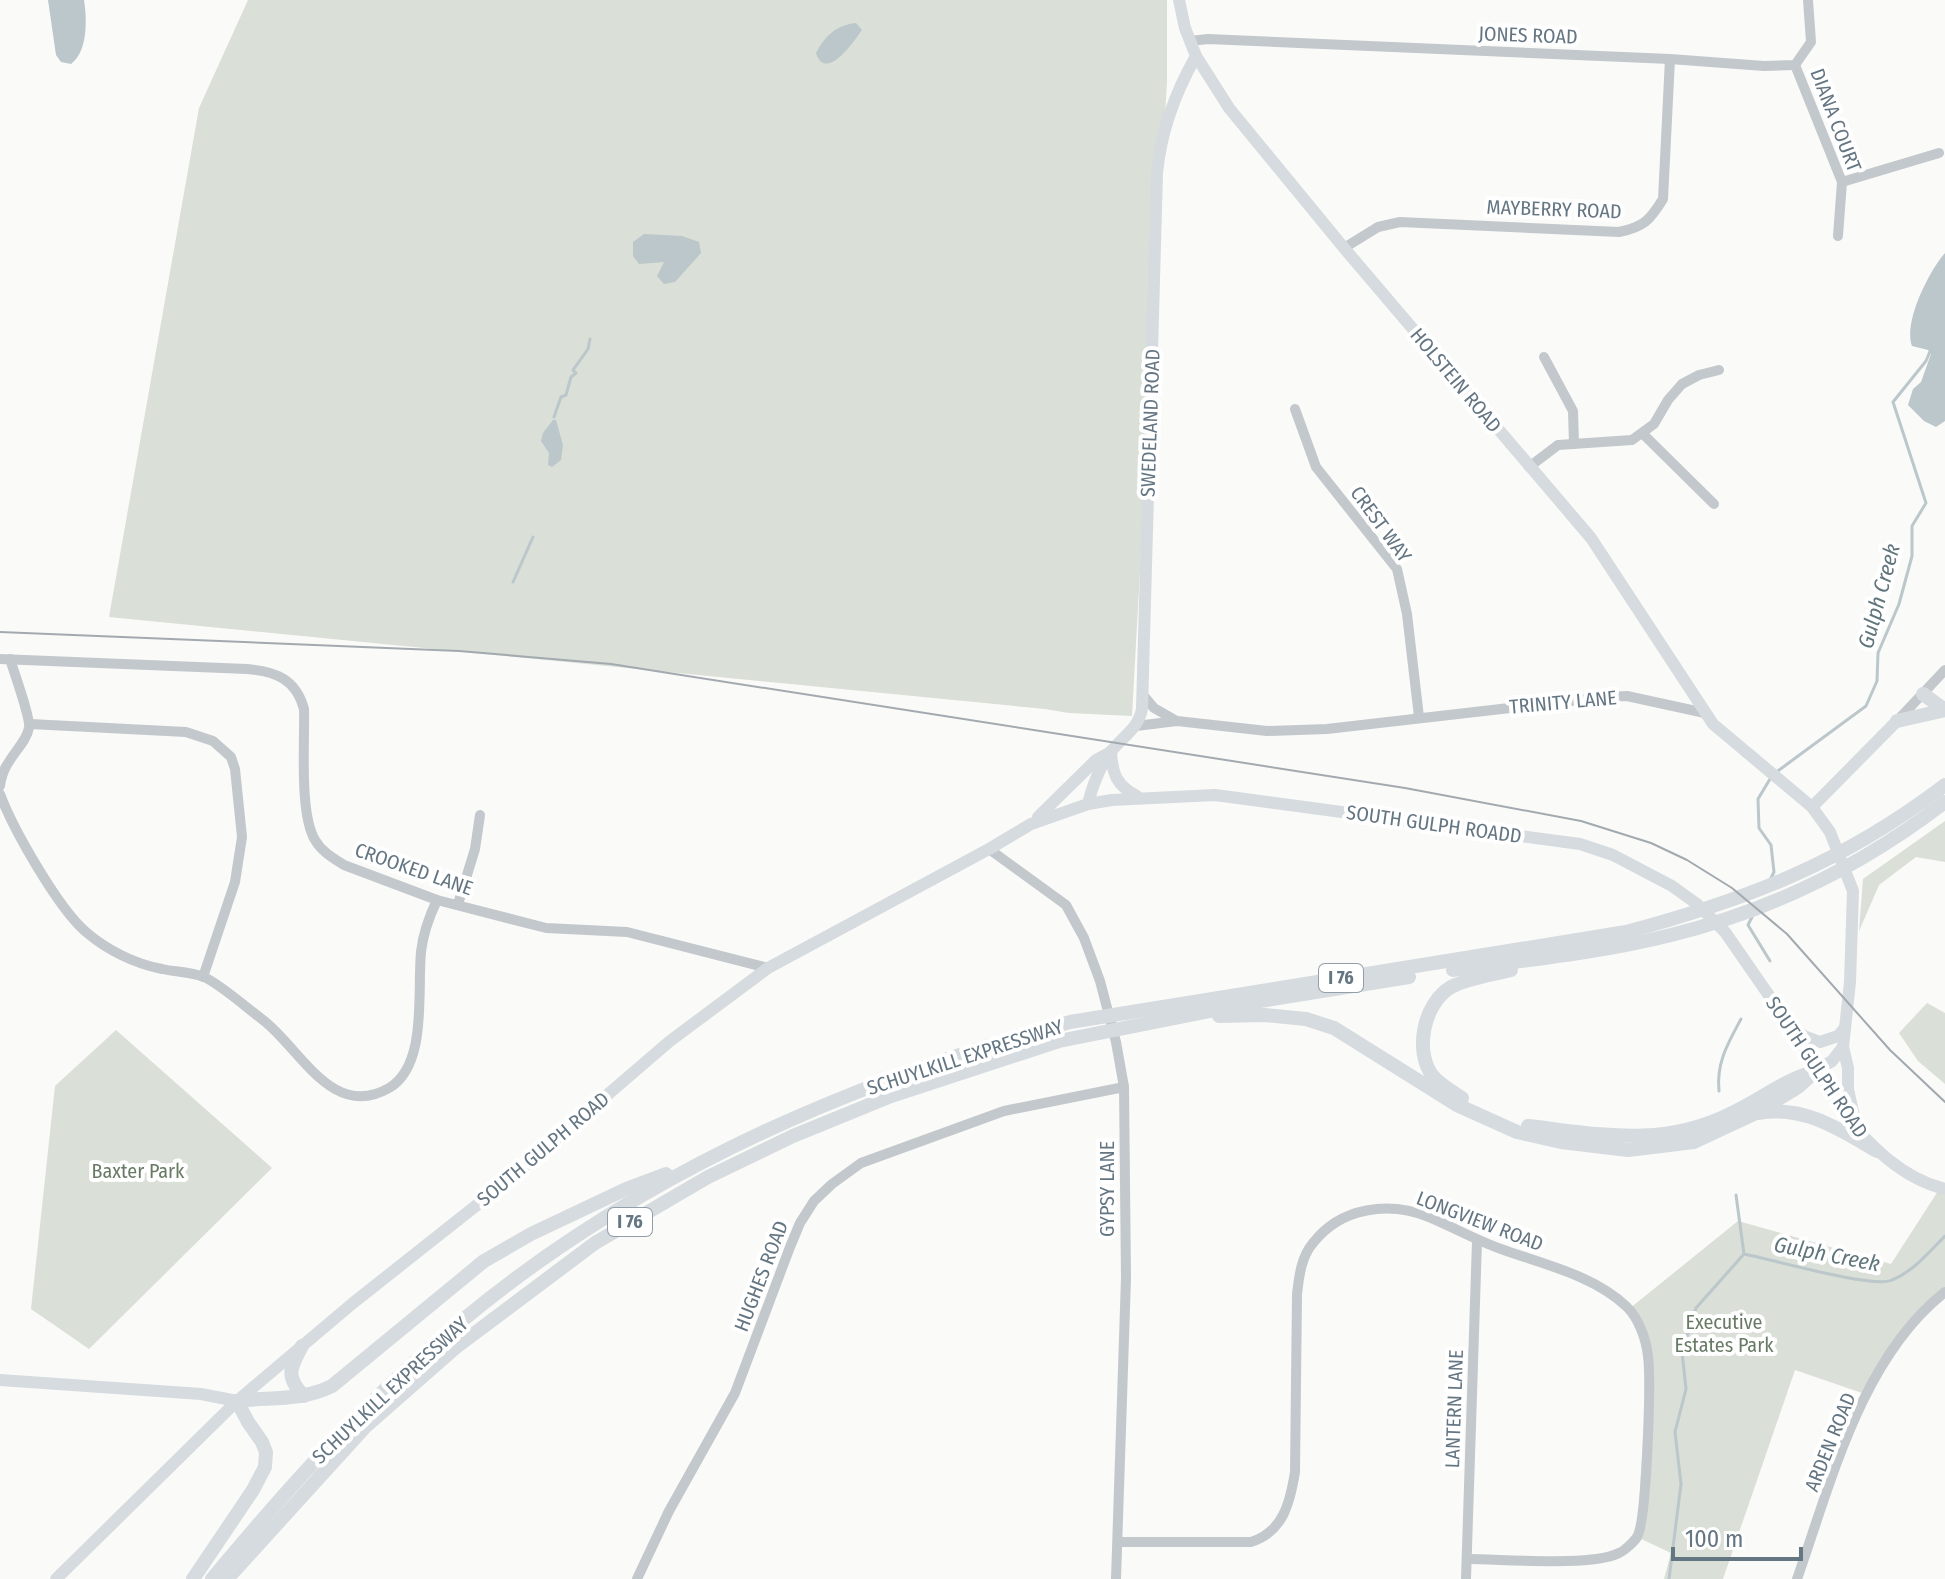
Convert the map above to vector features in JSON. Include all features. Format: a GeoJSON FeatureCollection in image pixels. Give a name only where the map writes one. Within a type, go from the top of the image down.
{"type":"FeatureCollection","features":[{"type":"Feature","properties":{"kind":"highway"},"geometry":{"type":"LineString","coordinates":[[1923,694],[1945,710]]}},
{"type":"Feature","properties":{"kind":"highway"},"geometry":{"type":"LineString","coordinates":[[1897,721],[1945,710]]}},
{"type":"Feature","properties":{"kind":"highway","name":"SCHUYLKILL EXPRESSWAY"},"geometry":{"type":"LineString","coordinates":[[1908,822],[1945,785]]}},
{"type":"Feature","properties":{"kind":"highway","name":"SCHUYLKILL EXPRESSWAY"},"geometry":{"type":"LineString","coordinates":[[227,1579],[327,1466],[396,1398],[497,1314],[595,1243],[708,1177],[793,1136],[863,1107],[1059,1041],[1131,1025],[1438,972],[1589,951],[1672,927],[1790,878],[1945,802]]}},
{"type":"Feature","properties":{"kind":"highway","name":"SCHUYLKILL EXPRESSWAY"},"geometry":{"type":"LineString","coordinates":[[212,1579],[319,1455],[421,1356],[541,1261],[703,1161],[802,1113],[1010,1038],[1070,1022],[1672,927]]}},
{"type":"Feature","properties":{"kind":"highway"},"geometry":{"type":"LineString","coordinates":[[1589,951],[1482,977],[1452,987],[1440,995],[1430,1011],[1423,1035],[1424,1059],[1433,1077],[1458,1096],[1522,1126],[1633,1138],[1688,1130],[1730,1114],[1792,1078],[1817,1070]]}},
{"type":"Feature","properties":{"kind":"highway"},"geometry":{"type":"LineString","coordinates":[[1131,1025],[1211,1016],[1265,1015],[1306,1019],[1334,1028],[1457,1105],[1517,1132],[1561,1142],[1628,1150],[1694,1142],[1754,1114],[1798,1087],[1817,1070]]}},
{"type":"Feature","properties":{"kind":"highway"},"geometry":{"type":"LineString","coordinates":[[1754,1114],[1770,1111],[1800,1113],[1835,1127],[1877,1151]]}},
{"type":"Feature","properties":{"kind":"highway"},"geometry":{"type":"LineString","coordinates":[[193,1579],[265,1467],[266,1452],[262,1442],[237,1401],[304,1396],[324,1390],[346,1377],[469,1271],[501,1250],[626,1189],[703,1161]]}},
{"type":"Feature","properties":{"kind":"highway"},"geometry":{"type":"LineString","coordinates":[[302,1346],[291,1373],[293,1384],[304,1396]]}},
{"type":"Feature","properties":{"kind":"main road"},"geometry":{"type":"LineString","coordinates":[[1179,0],[1196,56]]}},
{"type":"Feature","properties":{"kind":"main road","name":"HOLSTEIN ROAD"},"geometry":{"type":"LineString","coordinates":[[1196,56],[1229,108],[1591,538],[1675,662],[1705,713]]}},
{"type":"Feature","properties":{"kind":"main road","name":"SWEDELAND ROAD"},"geometry":{"type":"LineString","coordinates":[[1135,728],[1143,695],[1157,173],[1164,128],[1196,56]]}},
{"type":"Feature","properties":{"kind":"main road"},"geometry":{"type":"LineString","coordinates":[[1705,713],[1739,747],[1812,807],[1830,832],[1853,891],[1847,1025],[1843,1047],[1848,1068],[1848,1089],[1858,1131]]}},
{"type":"Feature","properties":{"kind":"main road"},"geometry":{"type":"LineString","coordinates":[[1812,807],[1897,721]]}},
{"type":"Feature","properties":{"kind":"main road"},"geometry":{"type":"LineString","coordinates":[[1031,824],[1096,760],[1110,752],[1135,728]]}},
{"type":"Feature","properties":{"kind":"main road"},"geometry":{"type":"LineString","coordinates":[[1110,752],[1118,783],[1139,797]]}},
{"type":"Feature","properties":{"kind":"main road"},"geometry":{"type":"LineString","coordinates":[[1088,804],[1095,780],[1110,752]]}},
{"type":"Feature","properties":{"kind":"main road"},"geometry":{"type":"LineString","coordinates":[[1087,772],[1083,789],[1088,804]]}},
{"type":"Feature","properties":{"kind":"main road","name":"SOUTH GULPH ROADD"},"geometry":{"type":"LineString","coordinates":[[1088,804],[1139,797],[1215,795],[1580,844],[1613,855],[1672,886],[1697,904],[1743,955]]}},
{"type":"Feature","properties":{"kind":"main road","name":"SOUTH GULPH ROAD"},"geometry":{"type":"LineString","coordinates":[[56,1579],[237,1401],[506,1182],[670,1041],[768,968],[1031,824],[1088,804]]}},
{"type":"Feature","properties":{"kind":"main road","name":"SOUTH GULPH ROAD"},"geometry":{"type":"LineString","coordinates":[[1743,955],[1858,1131],[1902,1170],[1945,1189]]}},
{"type":"Feature","properties":{"kind":"main road"},"geometry":{"type":"LineString","coordinates":[[1786,1020],[1804,1036],[1820,1042],[1838,1036],[1847,1025]]}},
{"type":"Feature","properties":{"kind":"main road"},"geometry":{"type":"LineString","coordinates":[[1817,1070],[1832,1061],[1843,1047]]}},
{"type":"Feature","properties":{"kind":"main road"},"geometry":{"type":"LineString","coordinates":[[0,1380],[201,1394],[237,1401]]}},
{"type":"Feature","properties":{"kind":"street"},"geometry":{"type":"LineString","coordinates":[[1795,65],[1811,42],[1808,0]]}},
{"type":"Feature","properties":{"kind":"street","name":"JONES ROAD"},"geometry":{"type":"LineString","coordinates":[[1190,41],[1240,40],[1795,65]]}},
{"type":"Feature","properties":{"kind":"street","name":"MAYBERRY ROAD"},"geometry":{"type":"LineString","coordinates":[[1344,248],[1378,227],[1400,222],[1619,232],[1639,228],[1654,214],[1663,199],[1670,59]]}},
{"type":"Feature","properties":{"kind":"street","name":"DIANA COURT"},"geometry":{"type":"LineString","coordinates":[[1795,65],[1842,182],[1838,236]]}},
{"type":"Feature","properties":{"kind":"street"},"geometry":{"type":"LineString","coordinates":[[1842,182],[1939,153]]}},
{"type":"Feature","properties":{"kind":"street"},"geometry":{"type":"LineString","coordinates":[[1544,357],[1573,411],[1574,444]]}},
{"type":"Feature","properties":{"kind":"street"},"geometry":{"type":"LineString","coordinates":[[1529,467],[1558,445],[1617,443],[1643,434],[1654,424],[1682,384],[1699,375],[1719,370]]}},
{"type":"Feature","properties":{"kind":"street","name":"CREST WAY"},"geometry":{"type":"LineString","coordinates":[[1295,409],[1316,467],[1397,569],[1407,614],[1419,717]]}},
{"type":"Feature","properties":{"kind":"street"},"geometry":{"type":"LineString","coordinates":[[1643,434],[1714,504]]}},
{"type":"Feature","properties":{"kind":"street"},"geometry":{"type":"LineString","coordinates":[[0,786],[7,762],[27,735],[30,724],[5,659]]}},
{"type":"Feature","properties":{"kind":"street","name":"CROOKED LANE"},"geometry":{"type":"LineString","coordinates":[[5,659],[262,670],[286,679],[295,686],[304,709],[306,813],[314,839],[331,858],[437,900],[546,928],[627,932],[768,968]]}},
{"type":"Feature","properties":{"kind":"street"},"geometry":{"type":"LineString","coordinates":[[1897,721],[1945,670]]}},
{"type":"Feature","properties":{"kind":"street"},"geometry":{"type":"LineString","coordinates":[[1143,695],[1154,708],[1177,721]]}},
{"type":"Feature","properties":{"kind":"street","name":"TRINITY LANE"},"geometry":{"type":"LineString","coordinates":[[1135,728],[1177,721],[1267,731],[1327,729],[1627,696],[1705,713]]}},
{"type":"Feature","properties":{"kind":"street"},"geometry":{"type":"LineString","coordinates":[[30,724],[200,735],[223,747],[231,757],[242,837],[235,882],[203,977]]}},
{"type":"Feature","properties":{"kind":"street"},"geometry":{"type":"LineString","coordinates":[[0,794],[61,904],[88,933],[118,954],[151,967],[203,977],[276,1030],[327,1086],[347,1094],[378,1093],[399,1081],[412,1060],[423,936],[437,900]]}},
{"type":"Feature","properties":{"kind":"street"},"geometry":{"type":"LineString","coordinates":[[458,904],[475,849],[480,815]]}},
{"type":"Feature","properties":{"kind":"street","name":"GYPSY LANE"},"geometry":{"type":"LineString","coordinates":[[989,849],[1066,905],[1084,938],[1100,981],[1124,1087],[1126,1278],[1116,1579]]}},
{"type":"Feature","properties":{"kind":"street","name":"HUGHES ROAD"},"geometry":{"type":"LineString","coordinates":[[637,1579],[669,1511],[735,1393],[790,1247],[814,1201],[861,1163],[1004,1111],[1124,1087]]}},
{"type":"Feature","properties":{"kind":"street","name":"LONGVIEW ROAD"},"geometry":{"type":"LineString","coordinates":[[1118,1542],[1251,1542],[1267,1537],[1282,1518],[1291,1497],[1295,1472],[1299,1278],[1312,1244],[1325,1231],[1349,1216],[1368,1209],[1395,1208],[1427,1216],[1477,1241],[1585,1280],[1609,1293],[1629,1309],[1642,1331],[1648,1357],[1645,1504],[1637,1537],[1620,1553],[1593,1560],[1468,1559]]}},
{"type":"Feature","properties":{"kind":"street","name":"LANTERN LANE"},"geometry":{"type":"LineString","coordinates":[[1466,1579],[1477,1241]]}},
{"type":"Feature","properties":{"kind":"street","name":"ARDEN ROAD"},"geometry":{"type":"LineString","coordinates":[[1797,1579],[1853,1422],[1898,1340],[1929,1304],[1945,1292]]}},
{"type":"Feature","properties":{"kind":"green space"},"geometry":{"type":"Polygon","coordinates":[[[248,0],[1167,0],[1167,81],[1132,716],[1069,713],[109,617],[199,108],[248,0]]]}},
{"type":"Feature","properties":{"kind":"green space"},"geometry":{"type":"Polygon","coordinates":[[[1945,821],[1945,862],[1916,857],[1879,885],[1859,931],[1863,879],[1945,821]]]}},
{"type":"Feature","properties":{"kind":"green space"},"geometry":{"type":"Polygon","coordinates":[[[1927,1003],[1945,1013],[1945,1084],[1918,1061],[1899,1033],[1927,1003]]]}},
{"type":"Feature","properties":{"kind":"green space","name":"Baxter Park"},"geometry":{"type":"Polygon","coordinates":[[[116,1030],[272,1168],[89,1349],[31,1309],[55,1086],[116,1030]]]}},
{"type":"Feature","properties":{"kind":"green space","name":"Executive Estates Park"},"geometry":{"type":"Polygon","coordinates":[[[1940,1188],[1945,1189],[1945,1292],[1898,1340],[1868,1395],[1795,1370],[1723,1579],[1664,1579],[1671,1553],[1637,1537],[1648,1357],[1629,1309],[1738,1221],[1891,1264],[1940,1188]]]}},
{"type":"Feature","properties":{"kind":"shaded area"},"geometry":{"type":"Polygon","coordinates":[[[48,0],[84,0],[86,25],[83,43],[71,64],[61,62],[56,55],[48,0]]]}},
{"type":"Feature","properties":{"kind":"shaded area"},"geometry":{"type":"Polygon","coordinates":[[[856,23],[862,30],[847,50],[833,62],[826,64],[821,61],[816,53],[823,41],[837,29],[856,23]]]}},
{"type":"Feature","properties":{"kind":"shaded area"},"geometry":{"type":"Polygon","coordinates":[[[644,234],[682,236],[699,242],[701,253],[675,282],[664,284],[657,276],[664,262],[639,264],[633,256],[633,242],[644,234]]]}},
{"type":"Feature","properties":{"kind":"shaded area"},"geometry":{"type":"Polygon","coordinates":[[[1945,253],[1945,421],[1936,427],[1924,421],[1908,405],[1931,354],[1928,350],[1912,346],[1910,336],[1919,298],[1945,253]]]}},
{"type":"Feature","properties":{"kind":"shaded area"},"geometry":{"type":"Polygon","coordinates":[[[553,420],[556,420],[563,445],[561,460],[552,467],[548,465],[549,453],[541,441],[553,420]]]}},
{"type":"Feature","properties":{"kind":"waterway"},"geometry":{"type":"LineString","coordinates":[[554,417],[561,397],[566,395],[571,377],[576,373],[573,370],[588,349],[590,339]]}},
{"type":"Feature","properties":{"kind":"waterway","name":"Gulph Creek"},"geometry":{"type":"LineString","coordinates":[[1775,773],[1866,706],[1877,681],[1878,653],[1899,604],[1912,556],[1912,526],[1926,503],[1893,402],[1926,361],[1931,349]]}},
{"type":"Feature","properties":{"kind":"waterway"},"geometry":{"type":"LineString","coordinates":[[513,582],[533,537]]}},
{"type":"Feature","properties":{"kind":"waterway","name":"Gulph Creek"},"geometry":{"type":"LineString","coordinates":[[1770,779],[1758,799],[1759,828],[1771,845],[1774,872],[1770,880]]}},
{"type":"Feature","properties":{"kind":"waterway","name":"Gulph Creek"},"geometry":{"type":"LineString","coordinates":[[1752,917],[1748,925],[1770,961]]}},
{"type":"Feature","properties":{"kind":"waterway","name":"Gulph Creek"},"geometry":{"type":"LineString","coordinates":[[1719,1091],[1721,1062],[1741,1019]]}},
{"type":"Feature","properties":{"kind":"waterway","name":"Gulph Creek"},"geometry":{"type":"LineString","coordinates":[[1736,1195],[1744,1254],[1844,1277],[1881,1282],[1892,1280],[1914,1266],[1945,1236]]}},
{"type":"Feature","properties":{"kind":"waterway"},"geometry":{"type":"LineString","coordinates":[[1669,1579],[1681,1484],[1675,1432],[1686,1389],[1682,1352],[1696,1308],[1744,1254]]}},
{"type":"Feature","properties":{"kind":"tram line"},"geometry":{"type":"LineString","coordinates":[[0,632],[459,651],[611,664],[1405,788],[1581,821],[1651,843],[1687,860],[1732,888],[1787,934],[1890,1050],[1945,1102]]}}]}
